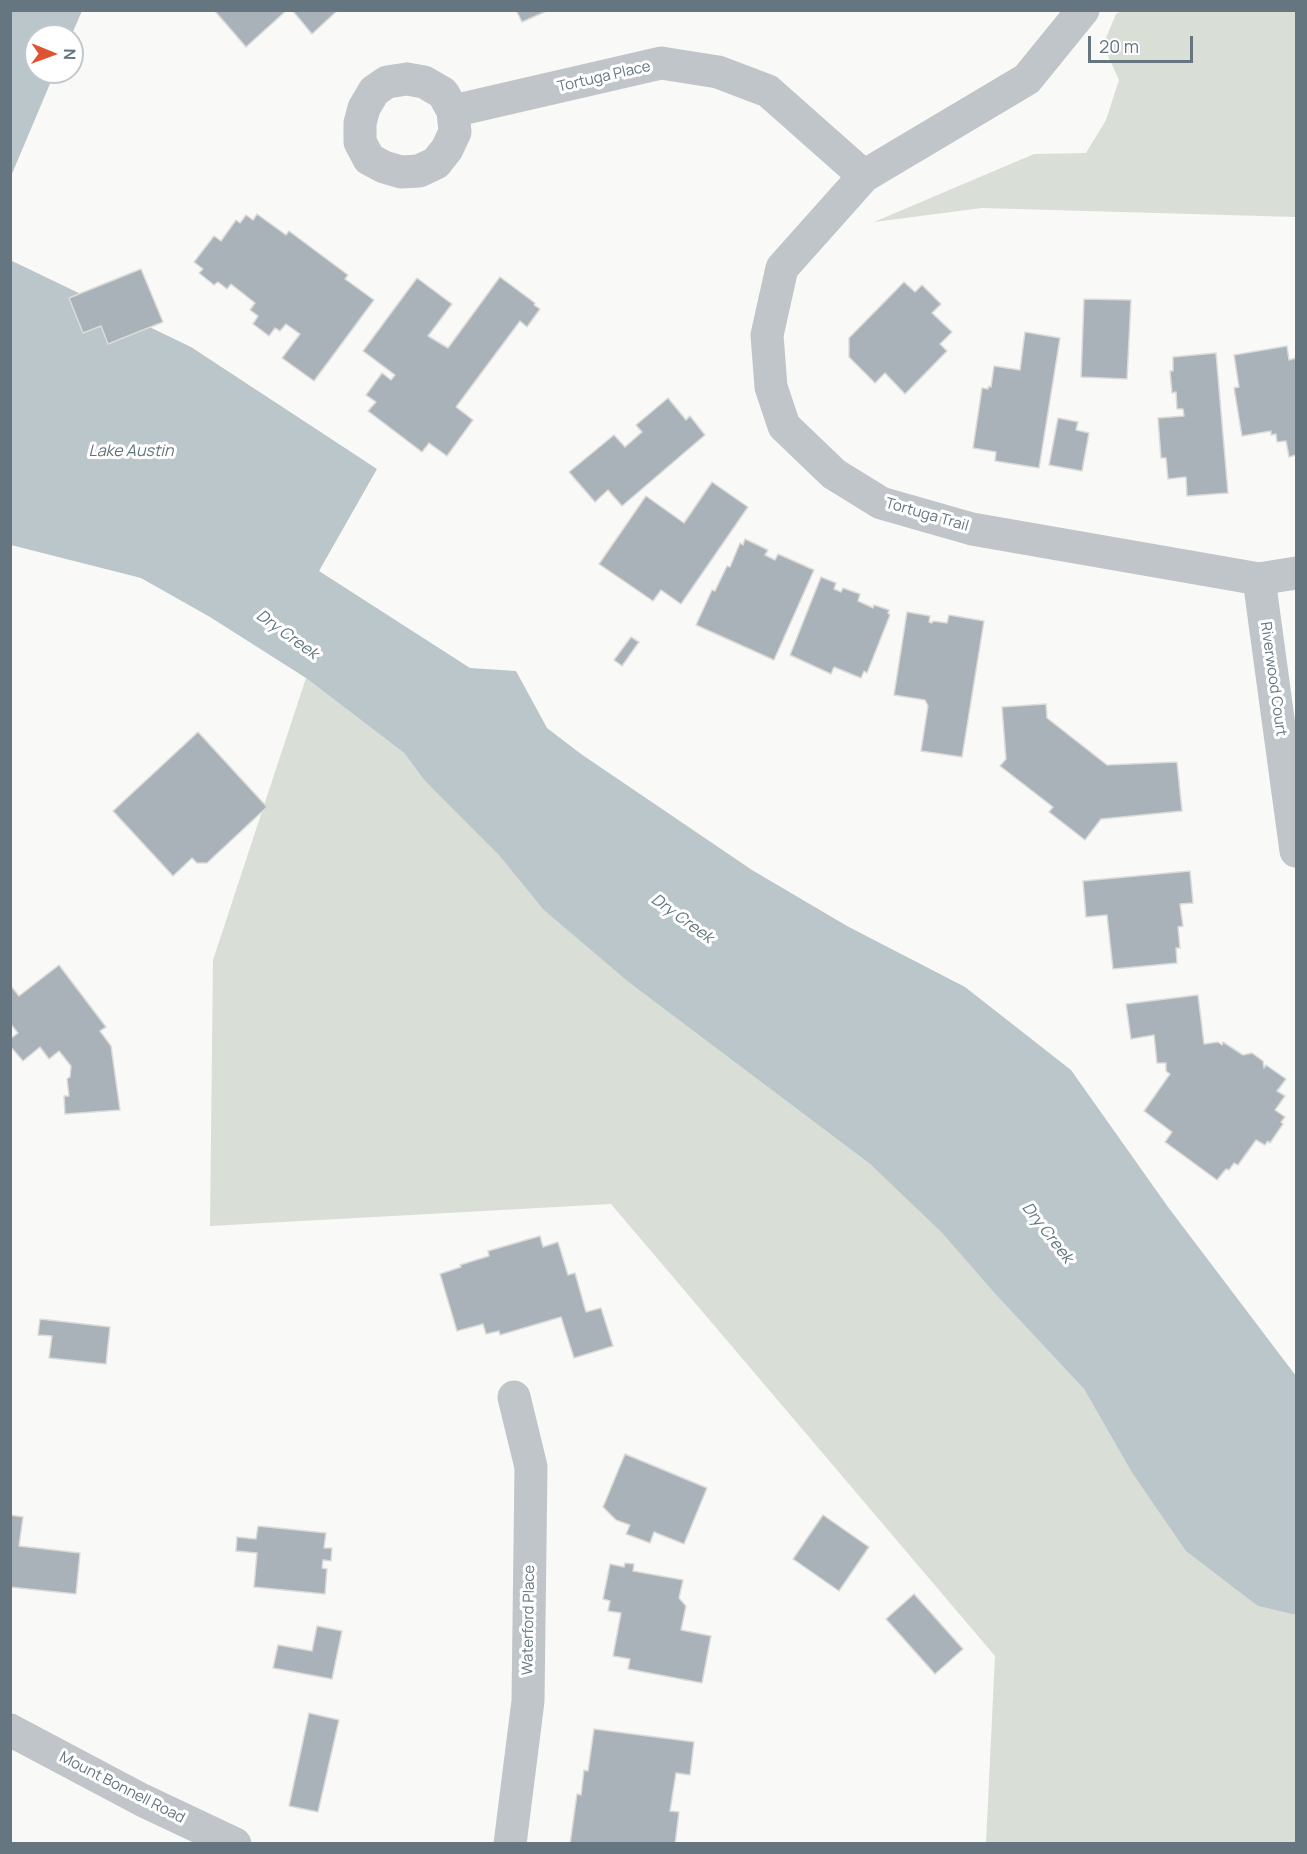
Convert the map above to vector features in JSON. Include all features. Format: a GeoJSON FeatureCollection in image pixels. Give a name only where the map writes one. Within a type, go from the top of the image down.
{"type":"FeatureCollection","features":[{"type":"Feature","properties":{"kind":"street","name":"Tortuga Trail"},"geometry":{"type":"LineString","coordinates":[[1083,10],[1027,79],[864,176],[782,268],[767,335],[771,387],[784,426],[834,474],[881,503],[972,529],[1259,579],[1296,573]]}},
{"type":"Feature","properties":{"kind":"street","name":"Tortuga Place"},"geometry":{"type":"LineString","coordinates":[[453,111],[661,63],[718,72],[768,90],[864,176]]}},
{"type":"Feature","properties":{"kind":"street","name":"Riverwood Court"},"geometry":{"type":"LineString","coordinates":[[1259,579],[1296,851]]}},
{"type":"Feature","properties":{"kind":"street","name":"Waterford Place"},"geometry":{"type":"LineString","coordinates":[[510,1844],[528,1701],[531,1467],[514,1397]]}},
{"type":"Feature","properties":{"kind":"street","name":"Mount Bonnell Road"},"geometry":{"type":"LineString","coordinates":[[10,1730],[142,1800],[235,1844]]}},
{"type":"Feature","properties":{"kind":"shaded area"},"geometry":{"type":"Polygon","coordinates":[[[1121,11],[1296,11],[1296,217],[982,208],[874,222],[1034,154],[1086,153],[1106,120],[1119,80],[1103,45],[1116,14],[1121,11]]]}},
{"type":"Feature","properties":{"kind":"shaded area"},"geometry":{"type":"Polygon","coordinates":[[[306,678],[404,753],[425,781],[631,984],[870,1164],[942,1233],[1084,1389],[1131,1471],[1258,1606],[1296,1615],[1296,1843],[986,1843],[995,1656],[611,1204],[210,1226],[213,960],[306,678]]]}},
{"type":"Feature","properties":{"kind":"water"},"geometry":{"type":"Polygon","coordinates":[[[11,10],[82,11],[76,24],[24,24],[24,84],[50,84],[11,176],[11,10]]]}},
{"type":"Feature","properties":{"kind":"water","name":"Lake Austin"},"geometry":{"type":"Polygon","coordinates":[[[10,260],[191,347],[377,469],[319,571],[470,668],[516,671],[547,728],[581,754],[752,870],[847,926],[965,987],[1071,1070],[1168,1207],[1296,1376],[1296,1615],[1258,1606],[1186,1551],[1131,1471],[1084,1389],[942,1233],[870,1164],[631,984],[544,910],[499,855],[425,781],[404,753],[306,678],[210,617],[141,578],[11,545],[10,260]]]}},
{"type":"Feature","properties":{"kind":"building"},"geometry":{"type":"Polygon","coordinates":[[[214,10],[287,10],[246,47],[214,10]]]}},
{"type":"Feature","properties":{"kind":"building"},"geometry":{"type":"Polygon","coordinates":[[[292,10],[338,10],[312,34],[292,10]]]}},
{"type":"Feature","properties":{"kind":"building"},"geometry":{"type":"Polygon","coordinates":[[[516,10],[549,10],[522,22],[516,10]]]}},
{"type":"Feature","properties":{"kind":"building"},"geometry":{"type":"Polygon","coordinates":[[[257,214],[286,235],[289,231],[348,275],[345,279],[374,300],[314,381],[282,358],[300,334],[286,324],[280,331],[275,328],[269,336],[253,324],[258,316],[250,310],[255,303],[231,284],[227,289],[218,282],[214,285],[199,273],[203,269],[194,262],[214,236],[221,241],[236,220],[240,223],[246,215],[253,220],[257,214]]]}},
{"type":"Feature","properties":{"kind":"building"},"geometry":{"type":"Polygon","coordinates":[[[141,269],[163,322],[108,344],[101,326],[83,333],[69,298],[141,269]]]}},
{"type":"Feature","properties":{"kind":"building"},"geometry":{"type":"Polygon","coordinates":[[[500,277],[540,309],[527,327],[520,321],[456,407],[473,420],[447,456],[429,443],[422,452],[368,411],[376,402],[366,395],[382,373],[391,380],[395,375],[363,351],[417,278],[452,304],[428,336],[448,348],[500,277]]]}},
{"type":"Feature","properties":{"kind":"building"},"geometry":{"type":"Polygon","coordinates":[[[904,282],[915,292],[922,285],[941,304],[932,313],[952,332],[940,344],[947,351],[905,394],[885,373],[875,383],[849,357],[849,338],[904,282]]]}},
{"type":"Feature","properties":{"kind":"building"},"geometry":{"type":"Polygon","coordinates":[[[1084,299],[1131,300],[1127,379],[1081,377],[1084,299]]]}},
{"type":"Feature","properties":{"kind":"building"},"geometry":{"type":"Polygon","coordinates":[[[1025,332],[1060,338],[1039,468],[995,461],[996,452],[973,448],[982,388],[991,387],[994,366],[1020,370],[1025,332]]]}},
{"type":"Feature","properties":{"kind":"building"},"geometry":{"type":"Polygon","coordinates":[[[1287,346],[1289,360],[1296,358],[1296,455],[1289,457],[1286,441],[1277,442],[1276,434],[1271,435],[1271,431],[1242,436],[1234,388],[1239,387],[1234,355],[1287,346]]]}},
{"type":"Feature","properties":{"kind":"building"},"geometry":{"type":"Polygon","coordinates":[[[1216,353],[1228,493],[1187,496],[1186,477],[1168,479],[1166,458],[1161,458],[1158,418],[1184,416],[1183,409],[1177,409],[1176,392],[1172,393],[1170,371],[1173,371],[1173,357],[1216,353]]]}},
{"type":"Feature","properties":{"kind":"building"},"geometry":{"type":"Polygon","coordinates":[[[668,398],[686,420],[690,416],[705,435],[622,506],[608,490],[595,502],[569,472],[614,435],[625,447],[642,432],[636,425],[668,398]]]}},
{"type":"Feature","properties":{"kind":"building"},"geometry":{"type":"Polygon","coordinates":[[[1058,418],[1078,422],[1076,430],[1089,433],[1082,471],[1049,465],[1058,418]]]}},
{"type":"Feature","properties":{"kind":"building"},"geometry":{"type":"Polygon","coordinates":[[[712,482],[748,507],[681,604],[661,590],[653,601],[599,564],[646,496],[684,523],[712,482]]]}},
{"type":"Feature","properties":{"kind":"building"},"geometry":{"type":"Polygon","coordinates":[[[745,539],[768,550],[765,555],[775,560],[778,554],[814,570],[774,660],[696,625],[712,590],[715,591],[727,566],[730,567],[740,543],[743,545],[745,539]]]}},
{"type":"Feature","properties":{"kind":"building"},"geometry":{"type":"Polygon","coordinates":[[[821,577],[836,583],[834,589],[841,592],[843,588],[860,594],[858,601],[873,608],[874,605],[889,610],[890,615],[867,673],[864,671],[861,678],[834,667],[831,674],[790,655],[821,577]]]}},
{"type":"Feature","properties":{"kind":"building"},"geometry":{"type":"Polygon","coordinates":[[[907,612],[930,616],[929,622],[932,623],[933,621],[947,623],[949,615],[984,621],[962,757],[921,751],[928,706],[925,700],[894,695],[907,612]]]}},
{"type":"Feature","properties":{"kind":"building"},"geometry":{"type":"Polygon","coordinates":[[[631,637],[639,642],[622,666],[614,660],[631,637]]]}},
{"type":"Feature","properties":{"kind":"building"},"geometry":{"type":"Polygon","coordinates":[[[1046,704],[1047,718],[1107,765],[1177,762],[1182,811],[1101,819],[1085,840],[1049,812],[1053,807],[1000,766],[1006,759],[1002,707],[1046,704]]]}},
{"type":"Feature","properties":{"kind":"building"},"geometry":{"type":"Polygon","coordinates":[[[198,732],[267,807],[207,863],[197,863],[192,858],[173,876],[113,811],[198,732]]]}},
{"type":"Feature","properties":{"kind":"building"},"geometry":{"type":"Polygon","coordinates":[[[1190,871],[1193,903],[1180,904],[1183,926],[1178,927],[1180,948],[1176,948],[1177,963],[1113,969],[1107,915],[1086,917],[1083,881],[1190,871]]]}},
{"type":"Feature","properties":{"kind":"building"},"geometry":{"type":"Polygon","coordinates":[[[59,965],[106,1027],[100,1031],[111,1046],[120,1110],[65,1114],[64,1096],[69,1096],[67,1079],[70,1077],[71,1066],[59,1051],[49,1059],[40,1047],[23,1061],[10,1046],[10,1039],[18,1033],[10,1023],[10,985],[19,996],[59,965]]]}},
{"type":"Feature","properties":{"kind":"building"},"geometry":{"type":"Polygon","coordinates":[[[1198,995],[1204,1044],[1218,1042],[1222,1045],[1223,1042],[1243,1055],[1252,1053],[1263,1061],[1264,1068],[1266,1065],[1286,1079],[1277,1091],[1285,1096],[1275,1110],[1285,1117],[1281,1122],[1283,1124],[1270,1143],[1268,1141],[1265,1145],[1256,1140],[1238,1165],[1234,1163],[1217,1180],[1165,1142],[1172,1132],[1144,1111],[1170,1074],[1166,1071],[1166,1063],[1157,1063],[1154,1035],[1131,1039],[1126,1004],[1198,995]]]}},
{"type":"Feature","properties":{"kind":"building"},"geometry":{"type":"Polygon","coordinates":[[[540,1236],[543,1247],[558,1242],[568,1275],[575,1273],[586,1312],[601,1308],[613,1346],[574,1358],[561,1317],[500,1335],[499,1331],[486,1334],[483,1324],[457,1331],[440,1274],[489,1256],[488,1251],[540,1236]]]}},
{"type":"Feature","properties":{"kind":"building"},"geometry":{"type":"Polygon","coordinates":[[[40,1319],[110,1327],[106,1364],[49,1358],[52,1336],[38,1335],[40,1319]]]}},
{"type":"Feature","properties":{"kind":"building"},"geometry":{"type":"Polygon","coordinates":[[[625,1454],[707,1488],[684,1544],[654,1532],[650,1543],[626,1534],[630,1525],[616,1520],[603,1507],[625,1454]]]}},
{"type":"Feature","properties":{"kind":"building"},"geometry":{"type":"Polygon","coordinates":[[[10,1515],[23,1517],[19,1546],[80,1553],[76,1594],[10,1587],[10,1515]]]}},
{"type":"Feature","properties":{"kind":"building"},"geometry":{"type":"Polygon","coordinates":[[[823,1515],[869,1547],[839,1591],[793,1559],[823,1515]]]}},
{"type":"Feature","properties":{"kind":"building"},"geometry":{"type":"Polygon","coordinates":[[[258,1526],[326,1533],[324,1548],[332,1548],[331,1561],[323,1560],[322,1568],[327,1569],[325,1594],[254,1587],[257,1553],[236,1551],[237,1537],[256,1539],[258,1526]]]}},
{"type":"Feature","properties":{"kind":"building"},"geometry":{"type":"Polygon","coordinates":[[[625,1563],[634,1564],[633,1571],[683,1580],[679,1598],[686,1606],[681,1630],[711,1636],[702,1683],[628,1669],[630,1659],[613,1656],[621,1613],[608,1611],[610,1601],[603,1599],[610,1564],[624,1567],[625,1563]]]}},
{"type":"Feature","properties":{"kind":"building"},"geometry":{"type":"Polygon","coordinates":[[[914,1594],[963,1649],[935,1674],[886,1619],[914,1594]]]}},
{"type":"Feature","properties":{"kind":"building"},"geometry":{"type":"Polygon","coordinates":[[[317,1626],[342,1631],[332,1679],[273,1668],[278,1645],[312,1651],[317,1626]]]}},
{"type":"Feature","properties":{"kind":"building"},"geometry":{"type":"Polygon","coordinates":[[[309,1713],[339,1720],[318,1812],[289,1806],[309,1713]]]}},
{"type":"Feature","properties":{"kind":"building"},"geometry":{"type":"Polygon","coordinates":[[[594,1729],[694,1742],[690,1775],[676,1773],[670,1811],[679,1812],[675,1844],[570,1844],[577,1794],[581,1795],[584,1770],[588,1771],[594,1729]]]}},
{"type":"Feature","properties":{"kind":"water label","name":"Dry Creek"},"geometry":{"type":"Point","coordinates":[287,635]}},
{"type":"Feature","properties":{"kind":"water label","name":"Dry Creek"},"geometry":{"type":"Point","coordinates":[682,919]}},
{"type":"Feature","properties":{"kind":"water label","name":"Dry Creek"},"geometry":{"type":"Point","coordinates":[1047,1233]}}]}
